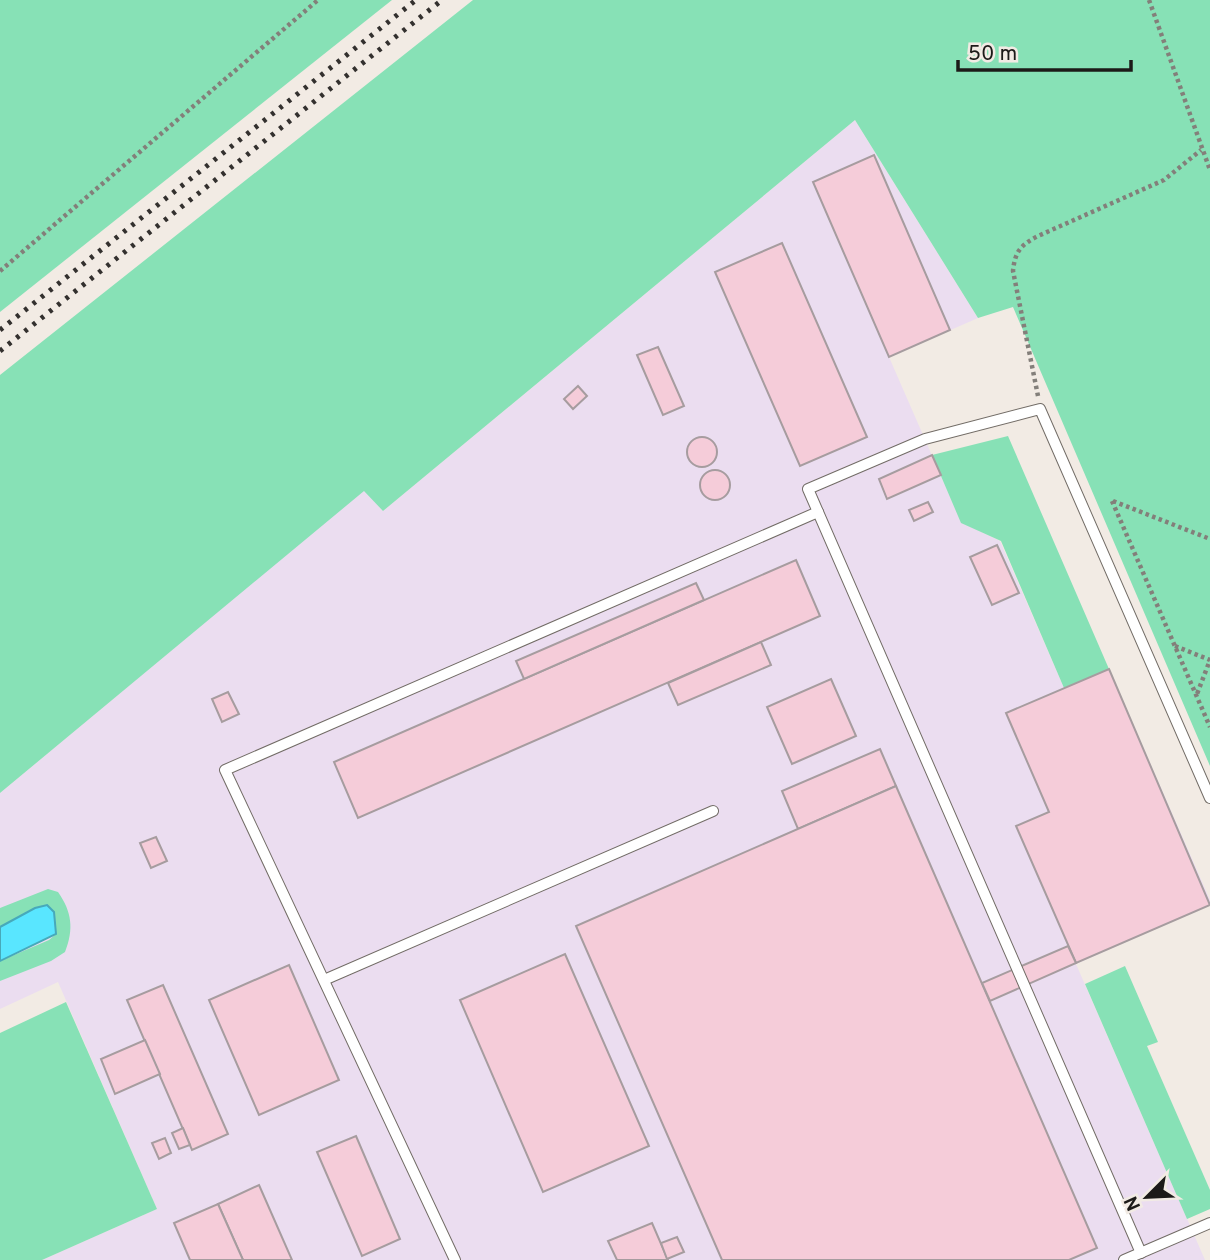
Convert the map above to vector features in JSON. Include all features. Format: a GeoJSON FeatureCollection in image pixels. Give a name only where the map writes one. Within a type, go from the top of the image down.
{"type":"FeatureCollection","features":[{"type":"Feature","properties":{"kind":"lane"},"geometry":{"type":"LineString","coordinates":[[1141,1253],[808,489],[925,439],[1040,409],[1210,798]]}},
{"type":"Feature","properties":{"kind":"lane"},"geometry":{"type":"LineString","coordinates":[[455,1260],[225,770],[818,512]]}},
{"type":"Feature","properties":{"kind":"lane"},"geometry":{"type":"LineString","coordinates":[[324,981],[713,811]]}},
{"type":"Feature","properties":{"kind":"lane"},"geometry":{"type":"LineString","coordinates":[[1124,1260],[1210,1223]]}},
{"type":"Feature","properties":{"kind":"path"},"geometry":{"type":"LineString","coordinates":[[0,271],[318,0]]}},
{"type":"Feature","properties":{"kind":"path"},"geometry":{"type":"LineString","coordinates":[[1149,0],[1210,170]]}},
{"type":"Feature","properties":{"kind":"path"},"geometry":{"type":"LineString","coordinates":[[1040,409],[1013,271],[1015,254],[1023,245],[1038,236],[1164,180],[1201,150]]}},
{"type":"Feature","properties":{"kind":"path"},"geometry":{"type":"LineString","coordinates":[[1210,539],[1112,501],[1210,727]]}},
{"type":"Feature","properties":{"kind":"path"},"geometry":{"type":"LineString","coordinates":[[1175,646],[1210,660],[1196,695]]}},
{"type":"Feature","properties":{"kind":"shaded area"},"geometry":{"type":"Polygon","coordinates":[[[855,120],[978,318],[889,357],[961,522],[1000,541],[1064,688],[1109,669],[1210,900],[1210,905],[1076,964],[1205,1260],[42,1260],[157,1209],[58,982],[0,1009],[0,793],[364,490],[383,511],[855,120]]]}},
{"type":"Feature","properties":{"kind":"green space"},"geometry":{"type":"Polygon","coordinates":[[[0,0],[392,0],[0,312],[0,0]]]}},
{"type":"Feature","properties":{"kind":"green space"},"geometry":{"type":"Polygon","coordinates":[[[473,0],[1210,0],[1210,766],[1013,307],[978,318],[855,120],[383,511],[364,491],[0,793],[0,375],[473,0]]]}},
{"type":"Feature","properties":{"kind":"green space"},"geometry":{"type":"Polygon","coordinates":[[[1008,436],[1109,669],[1064,688],[1001,541],[961,523],[932,455],[1008,436]]]}},
{"type":"Feature","properties":{"kind":"green space"},"geometry":{"type":"Polygon","coordinates":[[[48,889],[58,892],[69,914],[70,936],[65,952],[51,961],[0,981],[0,961],[49,940],[56,934],[56,923],[35,908],[0,927],[0,908],[48,889]]]}},
{"type":"Feature","properties":{"kind":"green space"},"geometry":{"type":"Polygon","coordinates":[[[1125,966],[1158,1042],[1147,1046],[1210,1190],[1210,1209],[1187,1219],[1085,984],[1125,966]]]}},
{"type":"Feature","properties":{"kind":"green space"},"geometry":{"type":"Polygon","coordinates":[[[66,1002],[157,1209],[42,1260],[0,1260],[0,1033],[66,1002]]]}},
{"type":"Feature","properties":{"kind":"water"},"geometry":{"type":"Polygon","coordinates":[[[47,905],[54,912],[56,934],[0,961],[0,927],[35,908],[47,905]]]}},
{"type":"Feature","properties":{"kind":"building"},"geometry":{"type":"Polygon","coordinates":[[[874,155],[950,330],[889,357],[813,182],[874,155]]]}},
{"type":"Feature","properties":{"kind":"building"},"geometry":{"type":"Polygon","coordinates":[[[782,243],[867,437],[800,466],[715,272],[782,243]]]}},
{"type":"Feature","properties":{"kind":"building"},"geometry":{"type":"Polygon","coordinates":[[[658,347],[684,406],[663,415],[637,355],[658,347]]]}},
{"type":"Feature","properties":{"kind":"building"},"geometry":{"type":"Polygon","coordinates":[[[578,386],[587,396],[573,409],[564,399],[578,386]]]}},
{"type":"Feature","properties":{"kind":"building"},"geometry":{"type":"Polygon","coordinates":[[[702,437],[713,441],[717,452],[713,463],[702,467],[691,463],[687,452],[691,441],[702,437]]]}},
{"type":"Feature","properties":{"kind":"building"},"geometry":{"type":"Polygon","coordinates":[[[932,455],[941,475],[887,499],[879,479],[932,455]]]}},
{"type":"Feature","properties":{"kind":"building"},"geometry":{"type":"Polygon","coordinates":[[[715,470],[726,474],[730,485],[726,496],[715,500],[704,496],[700,485],[704,474],[715,470]]]}},
{"type":"Feature","properties":{"kind":"building"},"geometry":{"type":"Polygon","coordinates":[[[928,502],[933,512],[914,521],[909,510],[928,502]]]}},
{"type":"Feature","properties":{"kind":"building"},"geometry":{"type":"Polygon","coordinates":[[[997,545],[1019,593],[992,605],[970,557],[997,545]]]}},
{"type":"Feature","properties":{"kind":"building"},"geometry":{"type":"Polygon","coordinates":[[[796,560],[820,616],[358,818],[334,762],[796,560]]]}},
{"type":"Feature","properties":{"kind":"building"},"geometry":{"type":"Polygon","coordinates":[[[696,583],[704,600],[524,679],[516,661],[696,583]]]}},
{"type":"Feature","properties":{"kind":"building"},"geometry":{"type":"Polygon","coordinates":[[[761,642],[771,665],[678,705],[668,683],[761,642]]]}},
{"type":"Feature","properties":{"kind":"building"},"geometry":{"type":"Polygon","coordinates":[[[1109,669],[1210,905],[1076,963],[1016,826],[1049,812],[1006,713],[1109,669]]]}},
{"type":"Feature","properties":{"kind":"building"},"geometry":{"type":"Polygon","coordinates":[[[831,679],[856,736],[792,764],[767,707],[831,679]]]}},
{"type":"Feature","properties":{"kind":"building"},"geometry":{"type":"Polygon","coordinates":[[[228,692],[239,714],[222,722],[212,699],[228,692]]]}},
{"type":"Feature","properties":{"kind":"building"},"geometry":{"type":"Polygon","coordinates":[[[880,749],[896,786],[798,829],[782,791],[880,749]]]}},
{"type":"Feature","properties":{"kind":"building"},"geometry":{"type":"Polygon","coordinates":[[[896,786],[1097,1248],[1069,1260],[722,1260],[576,926],[896,786]]]}},
{"type":"Feature","properties":{"kind":"building"},"geometry":{"type":"Polygon","coordinates":[[[156,837],[167,861],[151,868],[140,843],[156,837]]]}},
{"type":"Feature","properties":{"kind":"building"},"geometry":{"type":"Polygon","coordinates":[[[1068,946],[1076,963],[990,1001],[982,983],[1068,946]]]}},
{"type":"Feature","properties":{"kind":"building"},"geometry":{"type":"Polygon","coordinates":[[[565,954],[649,1146],[543,1192],[460,1000],[565,954]]]}},
{"type":"Feature","properties":{"kind":"building"},"geometry":{"type":"Polygon","coordinates":[[[289,965],[339,1080],[259,1115],[209,1000],[289,965]]]}},
{"type":"Feature","properties":{"kind":"building"},"geometry":{"type":"Polygon","coordinates":[[[163,985],[228,1134],[192,1150],[127,1000],[163,985]]]}},
{"type":"Feature","properties":{"kind":"building"},"geometry":{"type":"Polygon","coordinates":[[[145,1040],[160,1074],[115,1094],[101,1059],[145,1040]]]}},
{"type":"Feature","properties":{"kind":"building"},"geometry":{"type":"Polygon","coordinates":[[[183,1128],[190,1145],[179,1149],[172,1133],[183,1128]]]}},
{"type":"Feature","properties":{"kind":"building"},"geometry":{"type":"Polygon","coordinates":[[[356,1136],[400,1239],[362,1256],[317,1152],[356,1136]]]}},
{"type":"Feature","properties":{"kind":"building"},"geometry":{"type":"Polygon","coordinates":[[[165,1138],[171,1153],[159,1159],[152,1143],[165,1138]]]}},
{"type":"Feature","properties":{"kind":"building"},"geometry":{"type":"Polygon","coordinates":[[[259,1185],[292,1260],[243,1260],[218,1204],[259,1185]]]}},
{"type":"Feature","properties":{"kind":"building"},"geometry":{"type":"Polygon","coordinates":[[[218,1204],[243,1260],[190,1260],[174,1223],[218,1204]]]}},
{"type":"Feature","properties":{"kind":"building"},"geometry":{"type":"Polygon","coordinates":[[[652,1223],[668,1260],[617,1260],[608,1241],[652,1223]]]}},
{"type":"Feature","properties":{"kind":"building"},"geometry":{"type":"Polygon","coordinates":[[[677,1237],[684,1252],[667,1259],[661,1243],[677,1237]]]}},
{"type":"Feature","properties":{"kind":"railway"},"geometry":{"type":"LineString","coordinates":[[0,330],[416,0]]}},
{"type":"Feature","properties":{"kind":"railway"},"geometry":{"type":"LineString","coordinates":[[0,351],[442,0]]}}]}
